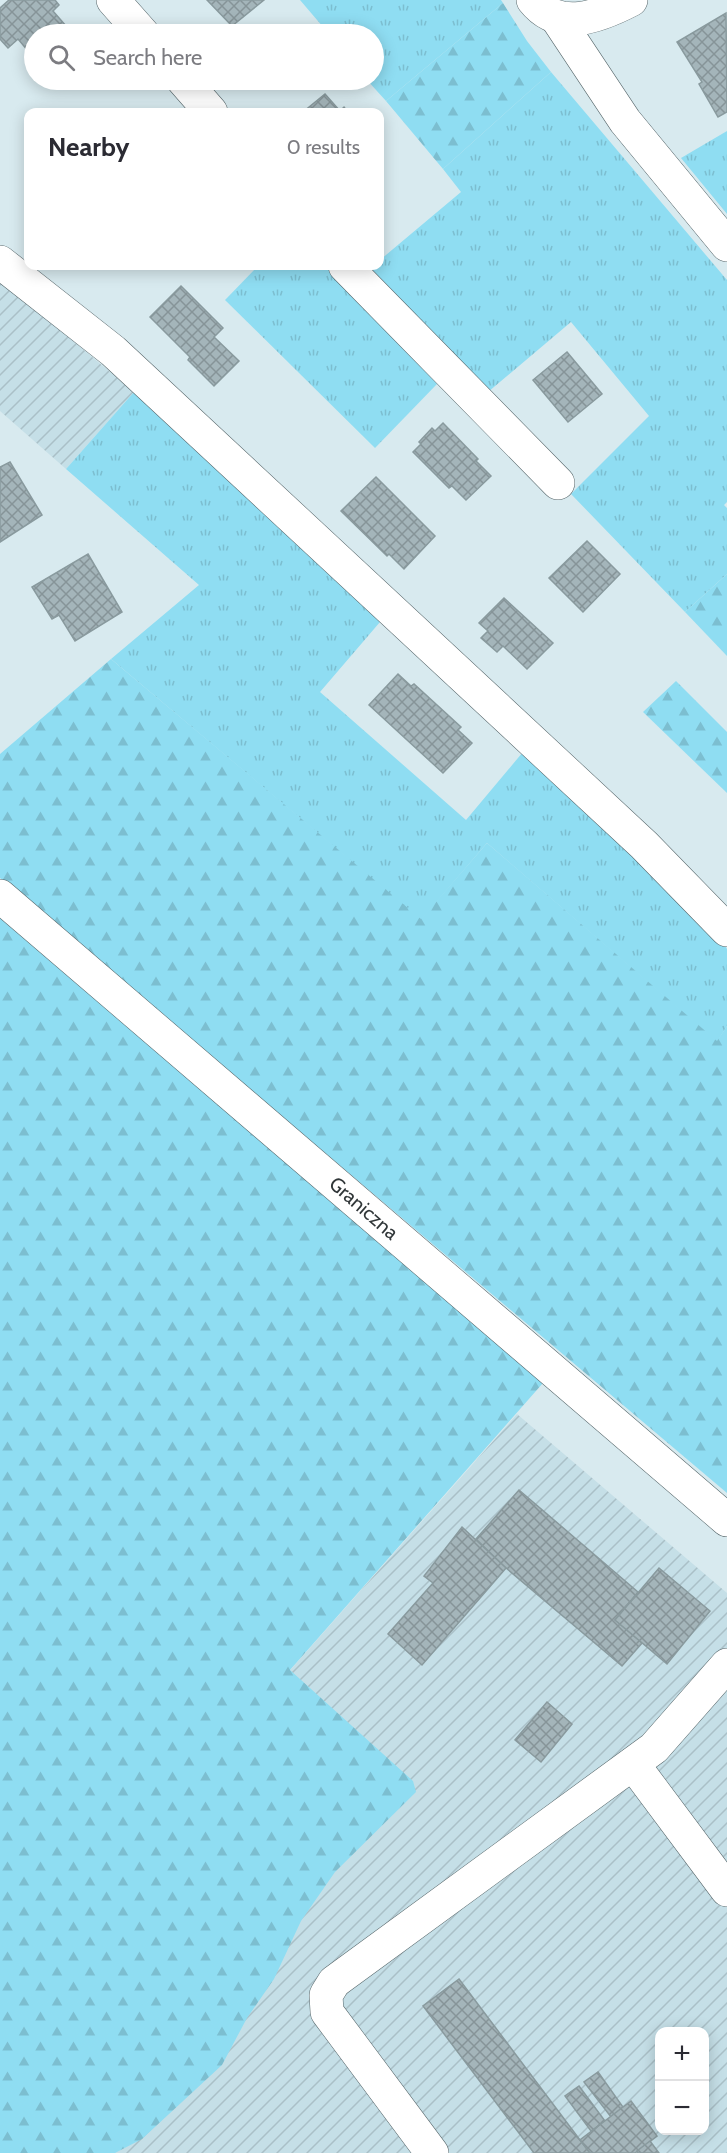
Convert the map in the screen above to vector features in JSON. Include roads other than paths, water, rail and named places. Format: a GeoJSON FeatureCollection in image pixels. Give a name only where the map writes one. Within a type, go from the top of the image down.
{"type":"FeatureCollection","features":[{"type":"Feature","properties":{"kind":"street"},"geometry":{"type":"LineString","coordinates":[[113,0],[134,24]]}},
{"type":"Feature","properties":{"kind":"street"},"geometry":{"type":"LineString","coordinates":[[545,9],[579,20],[602,15],[631,0]]}},
{"type":"Feature","properties":{"kind":"street"},"geometry":{"type":"LineString","coordinates":[[545,9],[625,121],[727,245]]}},
{"type":"Feature","properties":{"kind":"street"},"geometry":{"type":"LineString","coordinates":[[192,90],[208,108]]}},
{"type":"Feature","properties":{"kind":"street"},"geometry":{"type":"LineString","coordinates":[[0,262],[113,351],[627,829],[727,930]]}},
{"type":"Feature","properties":{"kind":"street"},"geometry":{"type":"LineString","coordinates":[[349,270],[558,483]]}},
{"type":"Feature","properties":{"kind":"street","name":"Graniczna"},"geometry":{"type":"LineString","coordinates":[[0,896],[727,1520]]}},
{"type":"Feature","properties":{"kind":"street"},"geometry":{"type":"LineString","coordinates":[[432,2153],[327,2012],[326,1995],[334,1982],[654,1748],[727,1665]]}},
{"type":"Feature","properties":{"kind":"street"},"geometry":{"type":"LineString","coordinates":[[633,1764],[727,1890]]}}]}
